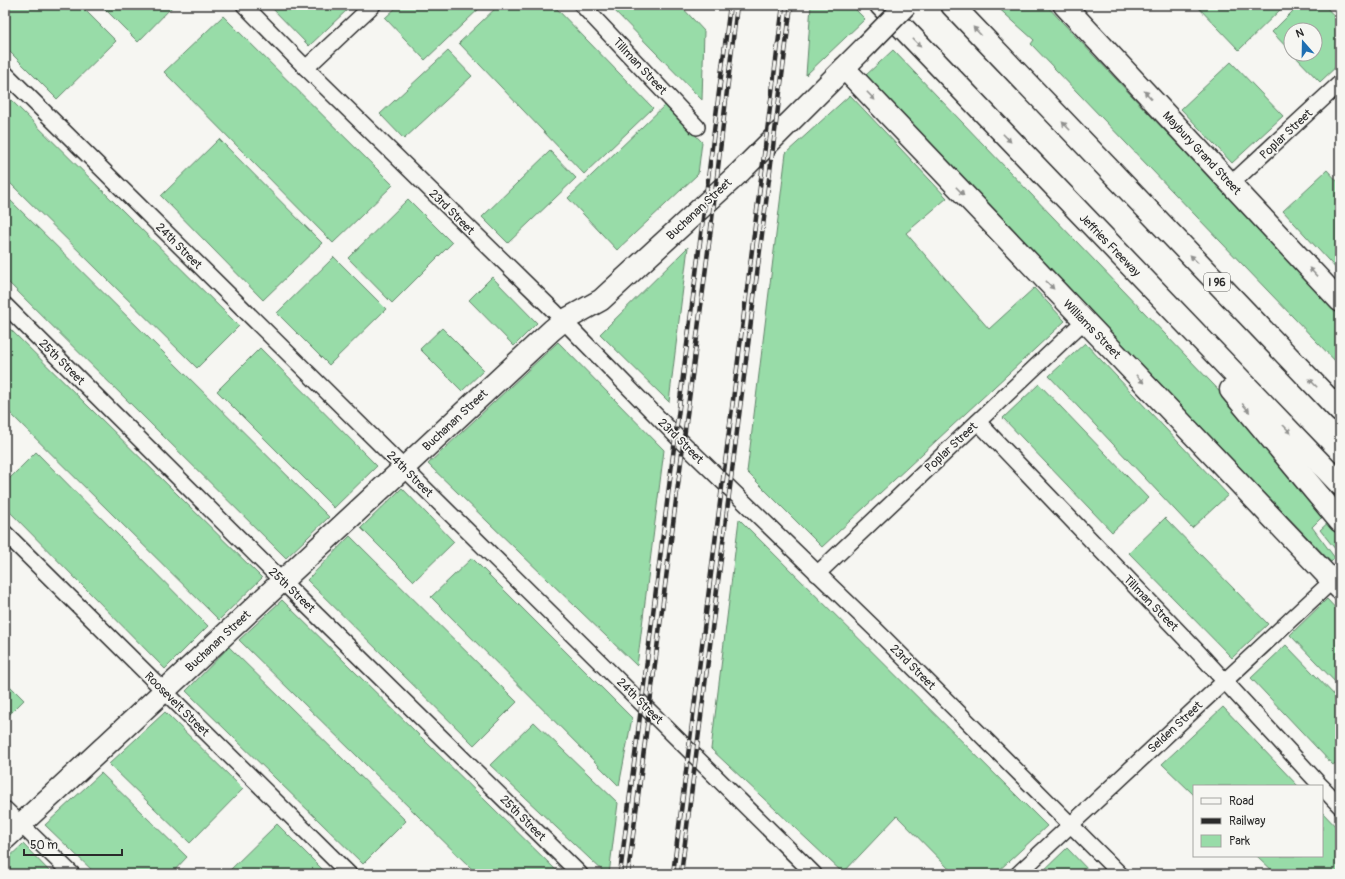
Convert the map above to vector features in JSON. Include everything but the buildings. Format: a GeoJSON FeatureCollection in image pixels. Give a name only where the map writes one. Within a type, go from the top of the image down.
{"type":"FeatureCollection","features":[{"type":"Feature","properties":{"kind":"highway","name":"Jeffries Freeway"},"geometry":{"type":"LineString","coordinates":[[881,5],[1340,484]]}},
{"type":"Feature","properties":{"kind":"highway","name":"I 96"},"geometry":{"type":"LineString","coordinates":[[952,5],[1340,411]]}},
{"type":"Feature","properties":{"kind":"highway"},"geometry":{"type":"LineString","coordinates":[[1114,249],[1340,521]]}},
{"type":"Feature","properties":{"kind":"street","name":"23rd Street"},"geometry":{"type":"LineString","coordinates":[[244,5],[563,321],[682,442],[1120,874]]}},
{"type":"Feature","properties":{"kind":"street"},"geometry":{"type":"LineString","coordinates":[[306,68],[373,5]]}},
{"type":"Feature","properties":{"kind":"street","name":"Tillman Street"},"geometry":{"type":"LineString","coordinates":[[582,5],[697,128]]}},
{"type":"Feature","properties":{"kind":"street","name":"Buchanan Street"},"geometry":{"type":"LineString","coordinates":[[5,839],[563,321],[601,300],[740,172],[906,5]]}},
{"type":"Feature","properties":{"kind":"street","name":"Maybury Grand Street"},"geometry":{"type":"LineString","coordinates":[[1064,5],[1340,300]]}},
{"type":"Feature","properties":{"kind":"street","name":"Williams Street"},"geometry":{"type":"LineString","coordinates":[[844,68],[1336,585]]}},
{"type":"Feature","properties":{"kind":"street","name":"24th Street"},"geometry":{"type":"LineString","coordinates":[[5,73],[814,874]]}},
{"type":"Feature","properties":{"kind":"street","name":"Poplar Street"},"geometry":{"type":"LineString","coordinates":[[1231,184],[1340,83]]}},
{"type":"Feature","properties":{"kind":"street","name":"25th Street"},"geometry":{"type":"LineString","coordinates":[[5,305],[282,581],[580,874]]}},
{"type":"Feature","properties":{"kind":"street","name":"Poplar Street"},"geometry":{"type":"LineString","coordinates":[[817,574],[1084,321]]}},
{"type":"Feature","properties":{"kind":"street","name":"Tillman Street"},"geometry":{"type":"LineString","coordinates":[[978,422],[1321,785]]}},
{"type":"Feature","properties":{"kind":"street","name":"Roosevelt Street"},"geometry":{"type":"LineString","coordinates":[[5,534],[349,874]]}},
{"type":"Feature","properties":{"kind":"street","name":"Selden Street"},"geometry":{"type":"LineString","coordinates":[[1018,874],[1224,681],[1336,585]]}},
{"type":"Feature","properties":{"kind":"street","name":"Tillman Street"},"geometry":{"type":"LineString","coordinates":[[1323,787],[1340,806]]}},
{"type":"Feature","properties":{"kind":"street"},"geometry":{"type":"LineString","coordinates":[[5,809],[72,874]]}},
{"type":"Feature","properties":{"kind":"green space"},"geometry":{"type":"Polygon","coordinates":[[[5,5],[80,5],[116,41],[57,99],[5,47],[5,5]]]}},
{"type":"Feature","properties":{"kind":"green space"},"geometry":{"type":"Polygon","coordinates":[[[101,5],[174,5],[138,42],[101,5]]]}},
{"type":"Feature","properties":{"kind":"green space"},"geometry":{"type":"Polygon","coordinates":[[[269,5],[344,5],[348,9],[309,46],[269,5]]]}},
{"type":"Feature","properties":{"kind":"green space"},"geometry":{"type":"Polygon","coordinates":[[[399,5],[483,5],[425,60],[385,18],[399,5]]]}},
{"type":"Feature","properties":{"kind":"green space"},"geometry":{"type":"Polygon","coordinates":[[[499,5],[553,5],[653,108],[584,174],[459,43],[499,5]]]}},
{"type":"Feature","properties":{"kind":"green space"},"geometry":{"type":"Polygon","coordinates":[[[609,5],[680,5],[704,31],[702,100],[609,5]]]}},
{"type":"Feature","properties":{"kind":"green space"},"geometry":{"type":"Polygon","coordinates":[[[811,5],[851,5],[865,19],[806,75],[811,5]]]}},
{"type":"Feature","properties":{"kind":"green space"},"geometry":{"type":"Polygon","coordinates":[[[995,5],[1046,5],[1340,316],[1340,366],[1031,44],[1034,40],[995,5]]]}},
{"type":"Feature","properties":{"kind":"green space"},"geometry":{"type":"Polygon","coordinates":[[[1196,5],[1285,5],[1239,50],[1196,5]]]}},
{"type":"Feature","properties":{"kind":"green space"},"geometry":{"type":"Polygon","coordinates":[[[1299,5],[1324,5],[1340,22],[1340,63],[1320,82],[1301,62],[1323,62],[1323,22],[1283,22],[1283,44],[1272,32],[1299,5]]]}},
{"type":"Feature","properties":{"kind":"green space"},"geometry":{"type":"Polygon","coordinates":[[[223,16],[393,185],[333,243],[164,72],[223,16]]]}},
{"type":"Feature","properties":{"kind":"green space"},"geometry":{"type":"Polygon","coordinates":[[[893,50],[1234,406],[1326,513],[1312,527],[1335,558],[1331,562],[865,76],[893,50]]]}},
{"type":"Feature","properties":{"kind":"green space"},"geometry":{"type":"Polygon","coordinates":[[[448,51],[472,76],[404,139],[380,114],[448,51]]]}},
{"type":"Feature","properties":{"kind":"green space"},"geometry":{"type":"Polygon","coordinates":[[[1231,62],[1283,116],[1232,163],[1181,109],[1231,62]]]}},
{"type":"Feature","properties":{"kind":"green space"},"geometry":{"type":"Polygon","coordinates":[[[5,94],[239,326],[197,368],[5,178],[5,94]]]}},
{"type":"Feature","properties":{"kind":"green space"},"geometry":{"type":"Polygon","coordinates":[[[850,95],[947,198],[906,233],[989,329],[1034,288],[1065,321],[822,547],[747,472],[786,153],[850,95]]]}},
{"type":"Feature","properties":{"kind":"green space"},"geometry":{"type":"Polygon","coordinates":[[[666,104],[702,142],[698,174],[617,250],[568,198],[666,104]]]}},
{"type":"Feature","properties":{"kind":"green space"},"geometry":{"type":"Polygon","coordinates":[[[219,139],[322,243],[263,300],[161,196],[219,139]]]}},
{"type":"Feature","properties":{"kind":"green space"},"geometry":{"type":"Polygon","coordinates":[[[550,151],[576,178],[508,243],[482,217],[550,151]]]}},
{"type":"Feature","properties":{"kind":"green space"},"geometry":{"type":"Polygon","coordinates":[[[1327,170],[1340,184],[1340,273],[1283,211],[1327,170]]]}},
{"type":"Feature","properties":{"kind":"green space"},"geometry":{"type":"Polygon","coordinates":[[[5,195],[329,517],[286,558],[5,279],[5,195]]]}},
{"type":"Feature","properties":{"kind":"green space"},"geometry":{"type":"Polygon","coordinates":[[[408,199],[452,243],[392,303],[348,258],[408,199]]]}},
{"type":"Feature","properties":{"kind":"green space"},"geometry":{"type":"Polygon","coordinates":[[[688,247],[669,402],[600,334],[688,247]]]}},
{"type":"Feature","properties":{"kind":"green space"},"geometry":{"type":"Polygon","coordinates":[[[334,257],[386,309],[329,365],[277,313],[334,257]]]}},
{"type":"Feature","properties":{"kind":"green space"},"geometry":{"type":"Polygon","coordinates":[[[492,277],[537,323],[514,346],[469,300],[492,277]]]}},
{"type":"Feature","properties":{"kind":"green space"},"geometry":{"type":"Polygon","coordinates":[[[5,324],[262,578],[219,620],[5,408],[5,324]]]}},
{"type":"Feature","properties":{"kind":"green space"},"geometry":{"type":"Polygon","coordinates":[[[442,328],[484,370],[462,391],[420,349],[442,328]]]}},
{"type":"Feature","properties":{"kind":"green space"},"geometry":{"type":"Polygon","coordinates":[[[558,342],[664,450],[637,666],[428,464],[558,342]]]}},
{"type":"Feature","properties":{"kind":"green space"},"geometry":{"type":"Polygon","coordinates":[[[1085,343],[1228,495],[1192,528],[1049,376],[1085,343]]]}},
{"type":"Feature","properties":{"kind":"green space"},"geometry":{"type":"Polygon","coordinates":[[[260,348],[377,466],[334,508],[217,391],[260,348]]]}},
{"type":"Feature","properties":{"kind":"green space"},"geometry":{"type":"Polygon","coordinates":[[[1039,384],[1148,498],[1112,532],[1003,418],[1039,384]]]}},
{"type":"Feature","properties":{"kind":"green space"},"geometry":{"type":"Polygon","coordinates":[[[36,452],[208,626],[165,669],[5,507],[5,483],[36,452]]]}},
{"type":"Feature","properties":{"kind":"green space"},"geometry":{"type":"Polygon","coordinates":[[[402,488],[454,542],[414,581],[361,528],[402,488]]]}},
{"type":"Feature","properties":{"kind":"green space"},"geometry":{"type":"Polygon","coordinates":[[[1165,518],[1268,624],[1232,658],[1129,553],[1165,518]]]}},
{"type":"Feature","properties":{"kind":"green space"},"geometry":{"type":"Polygon","coordinates":[[[739,519],[1047,826],[995,874],[954,874],[897,816],[843,873],[711,749],[739,519]]]}},
{"type":"Feature","properties":{"kind":"green space"},"geometry":{"type":"Polygon","coordinates":[[[1332,519],[1340,529],[1340,555],[1320,530],[1332,519]]]}},
{"type":"Feature","properties":{"kind":"green space"},"geometry":{"type":"Polygon","coordinates":[[[350,536],[517,702],[474,745],[307,580],[350,536]]]}},
{"type":"Feature","properties":{"kind":"green space"},"geometry":{"type":"Polygon","coordinates":[[[472,558],[632,718],[619,786],[431,597],[472,558]]]}},
{"type":"Feature","properties":{"kind":"green space"},"geometry":{"type":"Polygon","coordinates":[[[1327,599],[1340,613],[1340,687],[1290,635],[1327,599]]]}},
{"type":"Feature","properties":{"kind":"green space"},"geometry":{"type":"Polygon","coordinates":[[[282,600],[560,874],[477,874],[239,640],[282,600]]]}},
{"type":"Feature","properties":{"kind":"green space"},"geometry":{"type":"Polygon","coordinates":[[[1286,645],[1340,701],[1340,759],[1333,765],[1251,678],[1286,645]]]}},
{"type":"Feature","properties":{"kind":"green space"},"geometry":{"type":"Polygon","coordinates":[[[229,647],[406,821],[363,864],[186,691],[229,647]]]}},
{"type":"Feature","properties":{"kind":"green space"},"geometry":{"type":"Polygon","coordinates":[[[5,681],[24,700],[5,719],[5,681]]]}},
{"type":"Feature","properties":{"kind":"green space"},"geometry":{"type":"Polygon","coordinates":[[[1223,707],[1297,785],[1193,785],[1193,794],[1162,764],[1223,707]]]}},
{"type":"Feature","properties":{"kind":"green space"},"geometry":{"type":"Polygon","coordinates":[[[165,712],[243,789],[190,843],[109,764],[165,712]]]}},
{"type":"Feature","properties":{"kind":"green space"},"geometry":{"type":"Polygon","coordinates":[[[534,722],[618,803],[609,874],[606,874],[490,765],[534,722]]]}},
{"type":"Feature","properties":{"kind":"green space"},"geometry":{"type":"Polygon","coordinates":[[[101,773],[187,857],[171,874],[96,874],[45,825],[101,773]]]}},
{"type":"Feature","properties":{"kind":"green space"},"geometry":{"type":"Polygon","coordinates":[[[1323,813],[1340,831],[1340,874],[1276,874],[1258,857],[1323,857],[1323,813]]]}},
{"type":"Feature","properties":{"kind":"green space"},"geometry":{"type":"Polygon","coordinates":[[[277,824],[327,874],[226,874],[277,824]]]}},
{"type":"Feature","properties":{"kind":"green space"},"geometry":{"type":"Polygon","coordinates":[[[23,844],[52,874],[5,874],[5,861],[23,844]]]}},
{"type":"Feature","properties":{"kind":"green space"},"geometry":{"type":"Polygon","coordinates":[[[1067,848],[1092,874],[1040,874],[1067,848]]]}},
{"type":"Feature","properties":{"kind":"railway"},"geometry":{"type":"LineString","coordinates":[[620,874],[730,5]]}},
{"type":"Feature","properties":{"kind":"railway"},"geometry":{"type":"LineString","coordinates":[[628,874],[711,228],[737,5]]}},
{"type":"Feature","properties":{"kind":"railway"},"geometry":{"type":"LineString","coordinates":[[673,874],[783,5]]}},
{"type":"Feature","properties":{"kind":"railway"},"geometry":{"type":"LineString","coordinates":[[681,874],[791,5]]}}]}
